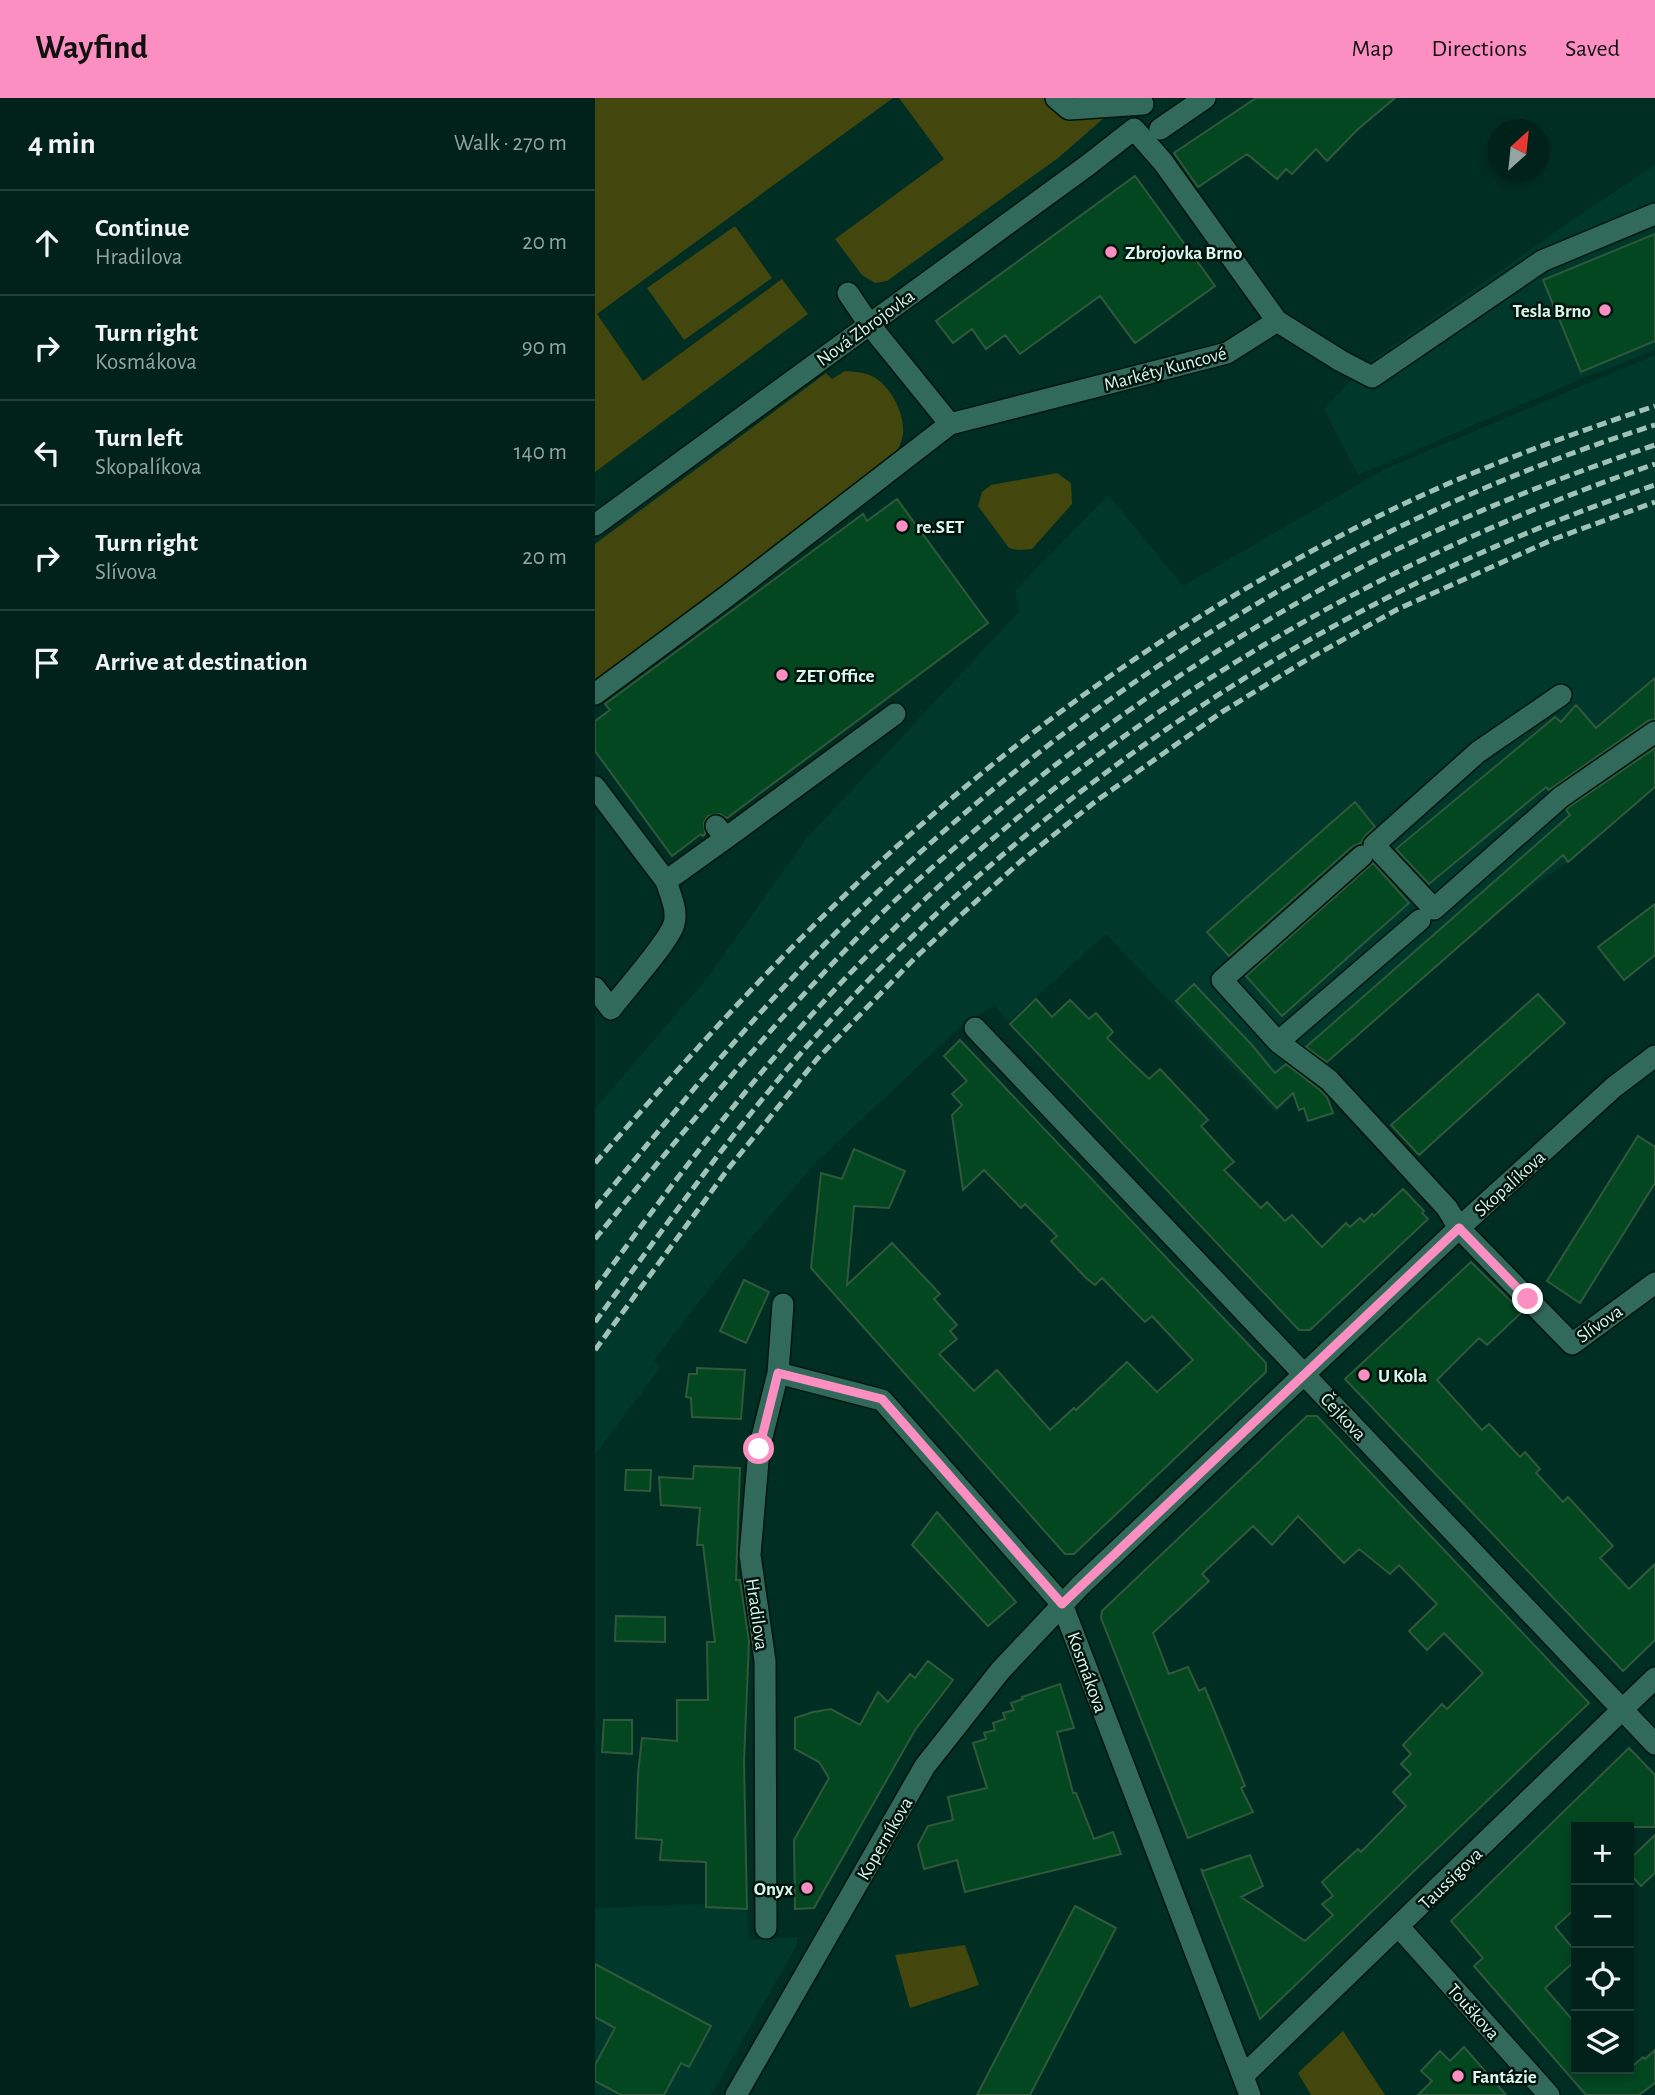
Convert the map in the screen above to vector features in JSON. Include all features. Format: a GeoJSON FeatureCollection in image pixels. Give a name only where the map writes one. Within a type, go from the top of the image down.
{"type":"FeatureCollection","features":[{"type":"Feature","properties":{"kind":"street"},"geometry":{"type":"LineString","coordinates":[[1056,98],[1069,109],[1104,102],[1145,101],[1134,129],[1163,162],[1277,321],[1372,377],[1542,261],[1655,214]]}},
{"type":"Feature","properties":{"kind":"street"},"geometry":{"type":"LineString","coordinates":[[1160,130],[1205,98]]}},
{"type":"Feature","properties":{"kind":"street","name":"Nová Zbrojovka"},"geometry":{"type":"LineString","coordinates":[[595,525],[1089,165],[1134,129]]}},
{"type":"Feature","properties":{"kind":"street"},"geometry":{"type":"LineString","coordinates":[[595,694],[950,424],[869,324],[848,293]]}},
{"type":"Feature","properties":{"kind":"street","name":"Markéty Kuncové"},"geometry":{"type":"LineString","coordinates":[[950,424],[1227,353],[1277,321]]}},
{"type":"Feature","properties":{"kind":"street"},"geometry":{"type":"LineString","coordinates":[[1561,695],[1478,752],[1374,845],[1434,909],[1561,797],[1655,732]]}},
{"type":"Feature","properties":{"kind":"street"},"geometry":{"type":"LineString","coordinates":[[666,881],[721,832],[895,715]]}},
{"type":"Feature","properties":{"kind":"street"},"geometry":{"type":"LineString","coordinates":[[595,787],[666,881],[674,904],[674,923],[666,938],[611,1009],[595,988]]}},
{"type":"Feature","properties":{"kind":"street"},"geometry":{"type":"LineString","coordinates":[[1362,856],[1222,980],[1278,1042],[1329,1080],[1447,1208],[1459,1228]]}},
{"type":"Feature","properties":{"kind":"street"},"geometry":{"type":"LineString","coordinates":[[1278,1042],[1420,920]]}},
{"type":"Feature","properties":{"kind":"street","name":"Čejkova"},"geometry":{"type":"LineString","coordinates":[[975,1028],[1655,1744]]}},
{"type":"Feature","properties":{"kind":"street","name":"Skopalíkova"},"geometry":{"type":"LineString","coordinates":[[1062,1604],[1459,1228],[1614,1087],[1655,1056]]}},
{"type":"Feature","properties":{"kind":"street","name":"Slívova"},"geometry":{"type":"LineString","coordinates":[[1459,1228],[1572,1344],[1655,1283]]}},
{"type":"Feature","properties":{"kind":"street","name":"Hradilova"},"geometry":{"type":"LineString","coordinates":[[766,1928],[765,1661],[750,1555],[759,1449],[778,1373],[783,1304]]}},
{"type":"Feature","properties":{"kind":"street","name":"Kosmákova"},"geometry":{"type":"LineString","coordinates":[[778,1373],[882,1399],[1062,1604],[1247,2085]]}},
{"type":"Feature","properties":{"kind":"street","name":"Koperníkova"},"geometry":{"type":"LineString","coordinates":[[736,2095],[925,1766],[1000,1671],[1062,1604]]}},
{"type":"Feature","properties":{"kind":"street","name":"Taussigova"},"geometry":{"type":"LineString","coordinates":[[1247,2085],[1399,1927],[1655,1678]]}},
{"type":"Feature","properties":{"kind":"street","name":"Touškova"},"geometry":{"type":"LineString","coordinates":[[1399,1927],[1549,2095]]}},
{"type":"Feature","properties":{"kind":"shaded area"},"geometry":{"type":"Polygon","coordinates":[[[595,98],[893,98],[597,314],[643,381],[782,279],[808,314],[595,472],[595,98]]]}},
{"type":"Feature","properties":{"kind":"shaded area"},"geometry":{"type":"Polygon","coordinates":[[[899,98],[1084,98],[1104,118],[1058,158],[887,281],[875,283],[862,275],[835,239],[944,159],[899,98]]]}},
{"type":"Feature","properties":{"kind":"shaded area"},"geometry":{"type":"Polygon","coordinates":[[[1655,165],[1655,350],[1583,378],[1358,475],[1324,409],[1368,363],[1655,165]]]}},
{"type":"Feature","properties":{"kind":"shaded area"},"geometry":{"type":"Polygon","coordinates":[[[735,226],[772,278],[684,340],[647,288],[735,226]]]}},
{"type":"Feature","properties":{"kind":"shaded area"},"geometry":{"type":"Polygon","coordinates":[[[1655,355],[1655,787],[1568,862],[1513,900],[1329,1061],[1276,1113],[1106,934],[1008,1022],[995,1005],[960,1027],[817,1161],[727,1266],[653,1361],[661,1367],[595,1454],[595,1109],[709,976],[806,839],[1019,612],[1015,591],[1108,495],[1183,586],[1385,469],[1655,355]]]}},
{"type":"Feature","properties":{"kind":"shaded area"},"geometry":{"type":"Polygon","coordinates":[[[845,371],[866,374],[877,379],[894,399],[901,416],[903,434],[899,447],[889,461],[595,680],[595,544],[826,373],[832,379],[845,371]]]}},
{"type":"Feature","properties":{"kind":"shaded area"},"geometry":{"type":"Polygon","coordinates":[[[1057,473],[1071,483],[1072,504],[1032,549],[1009,548],[978,506],[982,492],[991,485],[1057,473]]]}},
{"type":"Feature","properties":{"kind":"shaded area"},"geometry":{"type":"Polygon","coordinates":[[[706,1904],[706,1907],[747,1909],[749,1940],[797,1937],[797,1945],[711,2095],[595,2095],[595,1908],[706,1904]]]}},
{"type":"Feature","properties":{"kind":"shaded area"},"geometry":{"type":"Polygon","coordinates":[[[965,1945],[979,1985],[910,2008],[895,1955],[965,1945]]]}},
{"type":"Feature","properties":{"kind":"shaded area"},"geometry":{"type":"Polygon","coordinates":[[[1343,2031],[1385,2095],[1311,2095],[1298,2073],[1343,2031]]]}},
{"type":"Feature","properties":{"kind":"building"},"geometry":{"type":"Polygon","coordinates":[[[1256,98],[1395,98],[1357,130],[1327,161],[1316,149],[1292,174],[1286,169],[1277,179],[1247,154],[1198,187],[1174,153],[1256,98]]]}},
{"type":"Feature","properties":{"kind":"building","name":"Zbrojovka Brno"},"geometry":{"type":"Polygon","coordinates":[[[1135,176],[1215,286],[1135,343],[1100,296],[1020,354],[1005,335],[986,349],[972,329],[953,343],[936,321],[1135,176]]]}},
{"type":"Feature","properties":{"kind":"building","name":"Tesla Brno"},"geometry":{"type":"Polygon","coordinates":[[[1655,234],[1655,341],[1581,372],[1543,280],[1655,234]]]}},
{"type":"Feature","properties":{"kind":"building","name":"ZET Office"},"geometry":{"type":"Polygon","coordinates":[[[897,499],[988,623],[727,818],[720,814],[708,816],[704,822],[705,834],[701,834],[672,856],[595,751],[595,721],[610,710],[605,704],[863,514],[867,521],[897,499]]]}},
{"type":"Feature","properties":{"kind":"building"},"geometry":{"type":"Polygon","coordinates":[[[1655,678],[1655,719],[1648,721],[1549,790],[1546,787],[1429,884],[1396,849],[1555,717],[1561,722],[1576,705],[1596,728],[1655,678]]]}},
{"type":"Feature","properties":{"kind":"building"},"geometry":{"type":"Polygon","coordinates":[[[1655,748],[1655,787],[1568,862],[1563,855],[1327,1062],[1306,1047],[1570,815],[1566,810],[1569,807],[1655,748]]]}},
{"type":"Feature","properties":{"kind":"building"},"geometry":{"type":"Polygon","coordinates":[[[1355,802],[1375,827],[1361,843],[1353,846],[1229,956],[1207,932],[1355,802]]]}},
{"type":"Feature","properties":{"kind":"building"},"geometry":{"type":"Polygon","coordinates":[[[1373,863],[1409,903],[1282,1016],[1246,976],[1373,863]]]}},
{"type":"Feature","properties":{"kind":"building"},"geometry":{"type":"Polygon","coordinates":[[[1655,904],[1655,955],[1624,980],[1598,947],[1655,904]]]}},
{"type":"Feature","properties":{"kind":"building"},"geometry":{"type":"Polygon","coordinates":[[[1194,984],[1275,1073],[1286,1064],[1327,1097],[1333,1113],[1308,1121],[1304,1108],[1299,1110],[1293,1093],[1277,1108],[1176,1001],[1194,984]]]}},
{"type":"Feature","properties":{"kind":"building"},"geometry":{"type":"Polygon","coordinates":[[[1538,994],[1565,1023],[1419,1155],[1391,1125],[1538,994]]]}},
{"type":"Feature","properties":{"kind":"building"},"geometry":{"type":"Polygon","coordinates":[[[1036,999],[1052,1017],[1070,1000],[1089,1019],[1096,1013],[1113,1032],[1107,1038],[1149,1079],[1160,1069],[1208,1120],[1201,1126],[1234,1162],[1224,1170],[1261,1208],[1267,1202],[1285,1221],[1292,1215],[1322,1247],[1346,1223],[1350,1227],[1360,1218],[1364,1222],[1403,1189],[1428,1219],[1310,1330],[1299,1330],[1010,1024],[1036,999]]]}},
{"type":"Feature","properties":{"kind":"building"},"geometry":{"type":"Polygon","coordinates":[[[960,1040],[1266,1363],[1266,1372],[1074,1554],[1065,1554],[811,1268],[821,1173],[842,1179],[854,1149],[905,1171],[889,1208],[854,1206],[847,1285],[892,1243],[940,1294],[934,1299],[957,1325],[950,1331],[957,1339],[939,1354],[974,1391],[997,1370],[1050,1430],[1074,1408],[1076,1410],[1127,1362],[1157,1392],[1193,1360],[1152,1316],[1145,1322],[1102,1278],[1095,1285],[1086,1278],[1051,1241],[1057,1236],[1025,1204],[1021,1208],[984,1170],[963,1190],[952,1115],[962,1105],[952,1094],[967,1081],[944,1056],[960,1040]]]}},
{"type":"Feature","properties":{"kind":"building"},"geometry":{"type":"Polygon","coordinates":[[[1638,1136],[1655,1147],[1655,1183],[1580,1303],[1547,1281],[1638,1136]]]}},
{"type":"Feature","properties":{"kind":"building"},"geometry":{"type":"Polygon","coordinates":[[[1471,1262],[1522,1312],[1487,1345],[1479,1338],[1437,1380],[1482,1430],[1489,1424],[1520,1457],[1525,1452],[1540,1469],[1536,1473],[1563,1502],[1568,1497],[1613,1546],[1600,1558],[1629,1589],[1655,1564],[1655,1640],[1623,1671],[1345,1379],[1471,1262]]]}},
{"type":"Feature","properties":{"kind":"building"},"geometry":{"type":"Polygon","coordinates":[[[744,1280],[769,1292],[746,1343],[720,1331],[744,1280]]]}},
{"type":"Feature","properties":{"kind":"building"},"geometry":{"type":"Polygon","coordinates":[[[697,1368],[745,1370],[741,1419],[692,1417],[691,1398],[686,1397],[689,1374],[697,1374],[697,1368]]]}},
{"type":"Feature","properties":{"kind":"building"},"geometry":{"type":"Polygon","coordinates":[[[1307,1416],[1317,1416],[1589,1703],[1260,2019],[1201,1869],[1203,1871],[1250,1855],[1263,1886],[1241,1897],[1305,1941],[1333,1915],[1322,1904],[1333,1896],[1322,1882],[1358,1849],[1361,1852],[1406,1806],[1393,1792],[1411,1774],[1401,1764],[1411,1754],[1403,1745],[1442,1704],[1447,1709],[1483,1673],[1444,1633],[1427,1650],[1409,1631],[1437,1604],[1399,1565],[1390,1574],[1359,1549],[1344,1563],[1298,1516],[1272,1545],[1253,1526],[1202,1574],[1209,1581],[1153,1633],[1169,1674],[1188,1667],[1199,1691],[1205,1688],[1245,1786],[1241,1788],[1253,1812],[1188,1838],[1101,1618],[1102,1611],[1307,1416]]]}},
{"type":"Feature","properties":{"kind":"building"},"geometry":{"type":"Polygon","coordinates":[[[694,1466],[740,1468],[736,1580],[740,1580],[749,1641],[744,1762],[747,1909],[706,1907],[706,1862],[660,1860],[662,1840],[636,1838],[642,1738],[677,1741],[677,1700],[708,1700],[707,1642],[715,1642],[703,1545],[697,1545],[700,1508],[661,1505],[659,1477],[693,1479],[694,1466]]]}},
{"type":"Feature","properties":{"kind":"building"},"geometry":{"type":"Polygon","coordinates":[[[626,1470],[651,1470],[650,1491],[625,1490],[626,1470]]]}},
{"type":"Feature","properties":{"kind":"building"},"geometry":{"type":"Polygon","coordinates":[[[937,1512],[1016,1602],[988,1626],[912,1545],[937,1512]]]}},
{"type":"Feature","properties":{"kind":"building"},"geometry":{"type":"Polygon","coordinates":[[[616,1616],[665,1617],[665,1642],[615,1641],[616,1616]]]}},
{"type":"Feature","properties":{"kind":"building"},"geometry":{"type":"Polygon","coordinates":[[[928,1661],[953,1680],[915,1730],[814,1908],[795,1909],[794,1840],[829,1778],[819,1762],[795,1749],[795,1718],[831,1709],[860,1725],[878,1692],[888,1702],[910,1674],[915,1678],[928,1661]]]}},
{"type":"Feature","properties":{"kind":"building"},"geometry":{"type":"Polygon","coordinates":[[[1060,1684],[1074,1728],[1057,1732],[1073,1793],[1076,1793],[1094,1839],[1113,1832],[1121,1854],[965,1892],[957,1860],[924,1869],[918,1845],[928,1826],[953,1820],[948,1797],[987,1788],[973,1743],[986,1739],[984,1733],[995,1730],[993,1723],[1005,1719],[1003,1713],[1014,1710],[1011,1703],[1060,1684]]]}},
{"type":"Feature","properties":{"kind":"building"},"geometry":{"type":"Polygon","coordinates":[[[604,1720],[632,1720],[632,1754],[602,1752],[604,1720]]]}},
{"type":"Feature","properties":{"kind":"building"},"geometry":{"type":"Polygon","coordinates":[[[1629,1748],[1655,1775],[1655,1827],[1634,1827],[1634,1822],[1571,1822],[1571,1913],[1555,1927],[1571,1946],[1571,1965],[1545,1988],[1571,2018],[1571,2074],[1634,2074],[1634,2065],[1655,2050],[1655,2083],[1639,2095],[1586,2095],[1474,1966],[1483,1958],[1451,1921],[1629,1748]]]}},
{"type":"Feature","properties":{"kind":"building"},"geometry":{"type":"Polygon","coordinates":[[[1655,1835],[1655,1873],[1641,1886],[1634,1878],[1634,1855],[1655,1835]]]}},
{"type":"Feature","properties":{"kind":"building"},"geometry":{"type":"Polygon","coordinates":[[[1075,1906],[1116,1928],[1030,2095],[977,2095],[1075,1906]]]}},
{"type":"Feature","properties":{"kind":"building"},"geometry":{"type":"Polygon","coordinates":[[[595,1964],[711,2026],[689,2067],[681,2063],[664,2095],[621,2095],[595,2081],[595,2065],[615,2028],[595,2017],[595,1964]]]}},
{"type":"Feature","properties":{"kind":"building","name":"Fantázie"},"geometry":{"type":"Polygon","coordinates":[[[1464,2047],[1506,2095],[1418,2095],[1432,2081],[1421,2071],[1440,2051],[1450,2061],[1464,2047]]]}},
{"type":"Feature","properties":{"kind":"railway"},"geometry":{"type":"LineString","coordinates":[[595,1163],[748,993],[844,896],[969,784],[1101,682],[1242,591],[1389,511],[1521,454],[1655,406]]}},
{"type":"Feature","properties":{"kind":"railway"},"geometry":{"type":"LineString","coordinates":[[595,1208],[755,1019],[858,911],[944,831],[1035,756],[1129,686],[1228,621],[1330,562],[1436,510],[1544,464],[1655,425]]}},
{"type":"Feature","properties":{"kind":"railway"},"geometry":{"type":"LineString","coordinates":[[595,1239],[764,1039],[881,914],[999,810],[1097,733],[1200,662],[1362,567],[1506,500],[1655,445]]}},
{"type":"Feature","properties":{"kind":"railway"},"geometry":{"type":"LineString","coordinates":[[595,1289],[735,1104],[826,999],[913,910],[1006,828],[1104,751],[1207,680],[1314,616],[1425,558],[1539,508],[1655,464]]}},
{"type":"Feature","properties":{"kind":"railway"},"geometry":{"type":"LineString","coordinates":[[595,1322],[721,1151],[801,1053],[890,958],[985,870],[1085,788],[1191,713],[1301,645],[1415,584],[1534,530],[1655,485]]}},
{"type":"Feature","properties":{"kind":"railway"},"geometry":{"type":"LineString","coordinates":[[595,1350],[728,1169],[817,1059],[914,959],[1021,861],[1096,801],[1222,712],[1303,662],[1398,609],[1554,539],[1655,502]]}},
{"type":"Feature","properties":{"kind":"place","name":"Zbrojovka Brno"},"geometry":{"type":"Point","coordinates":[1111,252]}},
{"type":"Feature","properties":{"kind":"place","name":"Tesla Brno"},"geometry":{"type":"Point","coordinates":[1605,310]}},
{"type":"Feature","properties":{"kind":"place","name":"re.SET"},"geometry":{"type":"Point","coordinates":[902,526]}},
{"type":"Feature","properties":{"kind":"place","name":"ZET Office"},"geometry":{"type":"Point","coordinates":[782,675]}},
{"type":"Feature","properties":{"kind":"place","name":"U Kola"},"geometry":{"type":"Point","coordinates":[1364,1375]}},
{"type":"Feature","properties":{"kind":"place","name":"Onyx"},"geometry":{"type":"Point","coordinates":[807,1888]}},
{"type":"Feature","properties":{"kind":"place","name":"Fantázie"},"geometry":{"type":"Point","coordinates":[1458,2076]}},
{"type":"Feature","properties":{"kind":"route"},"geometry":{"type":"LineString","coordinates":[[759,1449],[778,1373],[882,1399],[1062,1604],[1459,1228],[1528,1299]]}}]}
